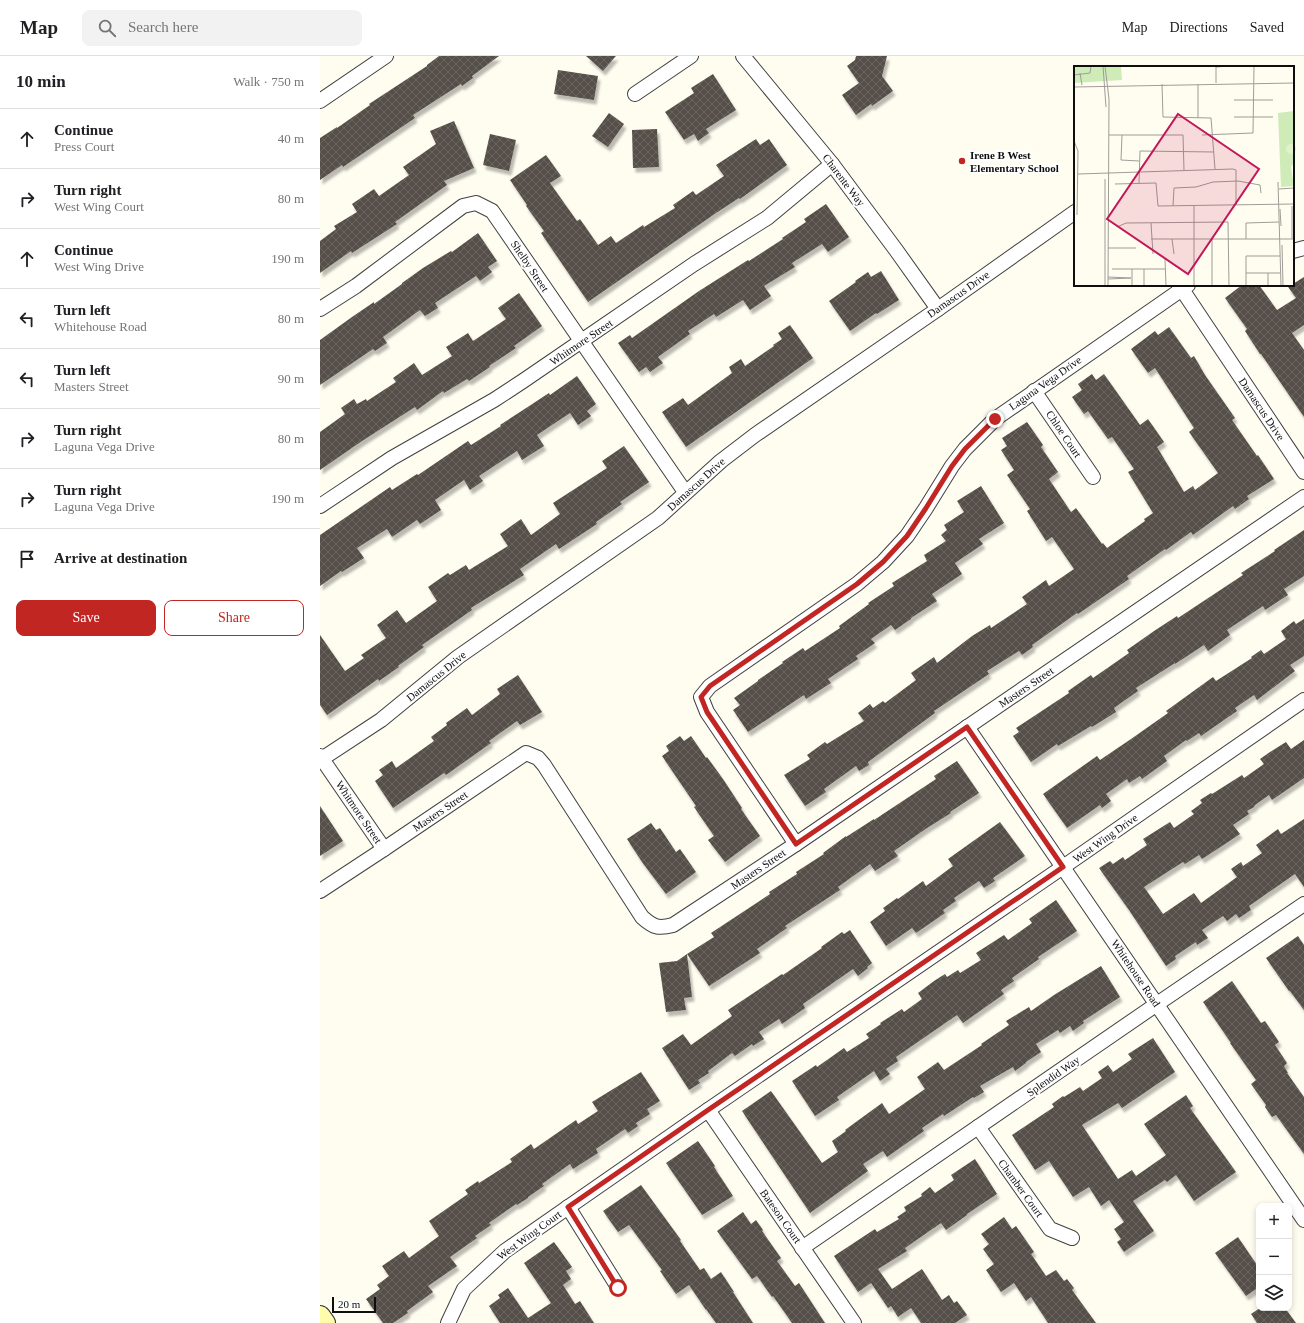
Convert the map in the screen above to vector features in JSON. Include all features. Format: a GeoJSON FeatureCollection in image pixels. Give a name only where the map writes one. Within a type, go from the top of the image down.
{"type":"FeatureCollection","features":[{"type":"Feature","properties":{"kind":"main road"},"geometry":{"type":"LineString","coordinates":[[320,1316],[324,1323]]}},
{"type":"Feature","properties":{"kind":"street"},"geometry":{"type":"LineString","coordinates":[[320,101],[386,56]]}},
{"type":"Feature","properties":{"kind":"street"},"geometry":{"type":"LineString","coordinates":[[635,94],[691,56]]}},
{"type":"Feature","properties":{"kind":"street","name":"Charente Way"},"geometry":{"type":"LineString","coordinates":[[743,56],[832,164],[938,309]]}},
{"type":"Feature","properties":{"kind":"street","name":"Whitmore Street"},"geometry":{"type":"LineString","coordinates":[[320,506],[392,458],[494,400],[694,264],[767,218],[832,164]]}},
{"type":"Feature","properties":{"kind":"street","name":"Shelby Street"},"geometry":{"type":"LineString","coordinates":[[320,309],[356,286],[463,206],[476,203],[492,211],[685,492]]}},
{"type":"Feature","properties":{"kind":"street","name":"Damascus Drive"},"geometry":{"type":"LineString","coordinates":[[321,758],[381,720],[415,694],[458,657],[658,518],[721,460],[755,435],[938,309],[1074,213]]}},
{"type":"Feature","properties":{"kind":"street"},"geometry":{"type":"LineString","coordinates":[[1294,251],[1304,248]]}},
{"type":"Feature","properties":{"kind":"street","name":"Damascus Drive"},"geometry":{"type":"LineString","coordinates":[[1183,286],[1304,472]]}},
{"type":"Feature","properties":{"kind":"street","name":"Laguna Vega Drive"},"geometry":{"type":"LineString","coordinates":[[796,844],[707,712],[701,697],[710,686],[857,584],[883,562],[907,536],[952,466],[965,449],[995,419],[1183,286]]}},
{"type":"Feature","properties":{"kind":"street","name":"Chloe Court"},"geometry":{"type":"LineString","coordinates":[[1034,390],[1094,477]]}},
{"type":"Feature","properties":{"kind":"street","name":"Masters Street"},"geometry":{"type":"LineString","coordinates":[[320,891],[526,753],[538,758],[544,765],[642,917],[650,924],[661,928],[673,925],[796,844],[1304,497]]}},
{"type":"Feature","properties":{"kind":"street","name":"West Wing Drive"},"geometry":{"type":"LineString","coordinates":[[708,1110],[1304,700]]}},
{"type":"Feature","properties":{"kind":"street","name":"Whitehouse Road"},"geometry":{"type":"LineString","coordinates":[[967,727],[1304,1220]]}},
{"type":"Feature","properties":{"kind":"street","name":"Whitmore Street"},"geometry":{"type":"LineString","coordinates":[[321,758],[384,849]]}},
{"type":"Feature","properties":{"kind":"street","name":"Splendid Way"},"geometry":{"type":"LineString","coordinates":[[802,1248],[1304,904]]}},
{"type":"Feature","properties":{"kind":"street","name":"West Wing Court"},"geometry":{"type":"LineString","coordinates":[[448,1323],[464,1289],[505,1250],[708,1110]]}},
{"type":"Feature","properties":{"kind":"street","name":"Bateson Court"},"geometry":{"type":"LineString","coordinates":[[708,1110],[854,1323]]}},
{"type":"Feature","properties":{"kind":"street","name":"Chamber Court"},"geometry":{"type":"LineString","coordinates":[[978,1127],[1050,1229],[1072,1238]]}},
{"type":"Feature","properties":{"kind":"street"},"geometry":{"type":"LineString","coordinates":[[568,1207],[618,1288]]}},
{"type":"Feature","properties":{"kind":"building"},"geometry":{"type":"Polygon","coordinates":[[[439,56],[499,56],[472,76],[473,78],[462,86],[461,84],[413,115],[415,118],[343,167],[342,165],[320,180],[320,138],[427,66],[439,56]]]}},
{"type":"Feature","properties":{"kind":"building"},"geometry":{"type":"Polygon","coordinates":[[[586,56],[616,56],[603,71],[586,56]]]}},
{"type":"Feature","properties":{"kind":"building"},"geometry":{"type":"Polygon","coordinates":[[[856,56],[887,56],[882,76],[893,91],[856,115],[842,95],[859,83],[847,66],[855,60],[856,56]]]}},
{"type":"Feature","properties":{"kind":"building"},"geometry":{"type":"Polygon","coordinates":[[[558,70],[598,76],[594,100],[554,94],[558,70]]]}},
{"type":"Feature","properties":{"kind":"building"},"geometry":{"type":"Polygon","coordinates":[[[713,74],[736,110],[706,129],[709,133],[698,141],[694,134],[684,140],[665,112],[694,93],[691,88],[713,74]]]}},
{"type":"Feature","properties":{"kind":"building"},"geometry":{"type":"Polygon","coordinates":[[[609,113],[624,124],[608,147],[592,136],[609,113]]]}},
{"type":"Feature","properties":{"kind":"building"},"geometry":{"type":"Polygon","coordinates":[[[454,121],[474,168],[444,181],[447,185],[395,222],[397,224],[352,253],[351,251],[320,273],[320,241],[336,229],[334,226],[357,212],[352,204],[374,189],[379,196],[409,175],[403,167],[436,144],[430,131],[454,121]]]}},
{"type":"Feature","properties":{"kind":"building"},"geometry":{"type":"Polygon","coordinates":[[[657,129],[659,167],[633,168],[632,130],[657,129]]]}},
{"type":"Feature","properties":{"kind":"building"},"geometry":{"type":"Polygon","coordinates":[[[490,134],[516,140],[509,171],[483,165],[490,134]]]}},
{"type":"Feature","properties":{"kind":"building"},"geometry":{"type":"Polygon","coordinates":[[[756,139],[760,145],[769,139],[787,165],[740,199],[739,198],[716,213],[588,302],[541,233],[544,231],[510,180],[546,155],[561,176],[550,183],[577,221],[580,219],[598,245],[611,236],[616,243],[643,225],[644,227],[675,208],[673,205],[693,191],[696,195],[724,176],[716,165],[756,139]]]}},
{"type":"Feature","properties":{"kind":"building"},"geometry":{"type":"Polygon","coordinates":[[[826,204],[849,237],[828,252],[822,244],[792,263],[795,267],[764,286],[771,296],[750,310],[743,300],[716,317],[714,314],[688,331],[690,334],[658,357],[663,363],[650,372],[646,367],[639,372],[618,343],[630,335],[632,338],[699,291],[783,239],[782,238],[806,222],[804,219],[826,204]]]}},
{"type":"Feature","properties":{"kind":"building"},"geometry":{"type":"Polygon","coordinates":[[[478,233],[497,261],[488,267],[492,272],[480,281],[476,276],[435,303],[438,308],[425,316],[420,310],[383,337],[387,343],[375,351],[373,349],[320,385],[320,340],[374,302],[374,304],[423,268],[451,251],[452,252],[478,233]]]}},
{"type":"Feature","properties":{"kind":"building"},"geometry":{"type":"Polygon","coordinates":[[[881,271],[899,300],[877,314],[876,313],[850,331],[829,301],[868,272],[871,277],[881,271]]]}},
{"type":"Feature","properties":{"kind":"building"},"geometry":{"type":"Polygon","coordinates":[[[1304,277],[1304,325],[1292,333],[1304,350],[1304,417],[1260,354],[1245,331],[1247,329],[1225,298],[1241,286],[1260,286],[1277,310],[1296,298],[1288,287],[1294,286],[1294,283],[1304,277]]]}},
{"type":"Feature","properties":{"kind":"building"},"geometry":{"type":"Polygon","coordinates":[[[519,293],[542,326],[514,346],[516,348],[469,381],[467,379],[444,393],[443,391],[417,410],[415,407],[320,470],[320,432],[345,414],[341,408],[354,399],[357,404],[366,399],[367,401],[396,382],[393,378],[414,363],[422,375],[452,356],[446,347],[468,333],[473,341],[506,319],[498,308],[519,293]]]}},
{"type":"Feature","properties":{"kind":"building"},"geometry":{"type":"Polygon","coordinates":[[[790,325],[813,358],[686,447],[662,412],[683,398],[688,405],[732,373],[729,367],[741,359],[745,366],[774,346],[773,345],[782,339],[778,333],[790,325]]]}},
{"type":"Feature","properties":{"kind":"building"},"geometry":{"type":"Polygon","coordinates":[[[1169,327],[1191,358],[1194,356],[1205,375],[1235,418],[1232,420],[1274,479],[1247,496],[1249,499],[1235,509],[1233,506],[1193,535],[1191,532],[1166,550],[1165,549],[1127,576],[1129,579],[1078,614],[1077,613],[1032,645],[1033,647],[1022,655],[1019,651],[987,671],[989,674],[934,711],[935,713],[868,762],[869,765],[859,771],[856,766],[824,789],[826,792],[805,806],[784,775],[810,759],[807,755],[825,742],[827,744],[864,721],[858,713],[870,704],[873,708],[883,701],[885,703],[916,680],[911,673],[934,657],[937,663],[972,636],[990,625],[991,628],[1027,604],[1022,597],[1046,580],[1049,586],[1074,569],[1052,537],[1046,541],[1027,511],[1030,509],[1007,475],[1014,470],[1001,450],[1007,446],[1002,438],[1027,422],[1043,445],[1041,447],[1058,472],[1049,479],[1071,512],[1076,508],[1102,544],[1103,543],[1107,548],[1145,521],[1144,519],[1153,513],[1128,472],[1134,469],[1112,437],[1108,439],[1088,411],[1084,414],[1072,397],[1082,390],[1078,384],[1092,374],[1096,380],[1104,374],[1140,425],[1148,419],[1164,442],[1157,447],[1184,492],[1193,486],[1195,490],[1218,473],[1189,432],[1194,428],[1155,368],[1148,373],[1131,349],[1155,331],[1158,335],[1169,327]]]}},
{"type":"Feature","properties":{"kind":"building"},"geometry":{"type":"Polygon","coordinates":[[[577,376],[596,404],[587,411],[591,416],[578,425],[570,413],[537,435],[544,446],[522,460],[517,451],[479,476],[483,481],[470,490],[464,480],[435,500],[441,510],[420,524],[417,520],[392,537],[387,529],[357,548],[364,558],[342,572],[341,571],[320,586],[320,535],[390,487],[392,490],[417,474],[418,475],[468,441],[471,445],[577,376]]]}},
{"type":"Feature","properties":{"kind":"building"},"geometry":{"type":"Polygon","coordinates":[[[624,446],[649,482],[620,502],[622,504],[596,522],[597,524],[559,549],[556,544],[520,569],[524,575],[471,608],[472,610],[422,645],[424,647],[398,666],[399,667],[379,681],[378,679],[327,715],[320,705],[320,635],[345,671],[364,658],[361,655],[386,638],[377,625],[397,610],[406,623],[437,601],[428,587],[448,573],[450,575],[466,565],[469,570],[508,546],[500,534],[521,519],[531,535],[560,514],[553,503],[607,468],[602,461],[624,446]]]}},
{"type":"Feature","properties":{"kind":"building"},"geometry":{"type":"Polygon","coordinates":[[[981,486],[1004,523],[979,539],[983,544],[955,563],[962,574],[932,594],[937,601],[895,630],[891,625],[871,639],[875,643],[856,656],[858,659],[828,679],[831,683],[806,699],[804,695],[748,732],[733,710],[740,705],[734,698],[803,648],[805,651],[840,628],[839,626],[869,604],[868,603],[894,586],[892,583],[927,561],[924,555],[946,541],[941,535],[947,530],[944,525],[964,512],[957,501],[981,486]]]}},
{"type":"Feature","properties":{"kind":"building"},"geometry":{"type":"Polygon","coordinates":[[[1304,530],[1304,576],[1284,589],[1288,595],[1265,610],[1263,606],[1227,630],[1230,635],[1208,651],[1204,645],[1136,688],[1138,691],[1114,708],[1116,712],[1058,746],[1057,744],[1031,762],[1013,736],[1019,732],[1016,728],[1069,693],[1068,691],[1091,675],[1093,678],[1129,653],[1127,650],[1154,631],[1177,616],[1178,618],[1243,575],[1241,573],[1304,530]]]}},
{"type":"Feature","properties":{"kind":"building"},"geometry":{"type":"Polygon","coordinates":[[[1304,619],[1304,656],[1290,665],[1295,671],[1257,700],[1254,695],[1235,708],[1237,711],[1201,736],[1199,733],[1187,741],[1186,740],[1164,756],[1167,761],[1142,779],[1140,776],[1129,783],[1127,779],[1106,794],[1111,801],[1102,808],[1100,805],[1067,828],[1043,794],[1097,756],[1100,760],[1131,739],[1168,713],[1166,711],[1213,677],[1216,681],[1252,658],[1251,657],[1261,650],[1264,654],[1286,639],[1281,631],[1294,621],[1296,624],[1304,619]]]}},
{"type":"Feature","properties":{"kind":"building"},"geometry":{"type":"Polygon","coordinates":[[[518,675],[542,712],[520,725],[517,721],[489,741],[491,743],[446,775],[444,773],[393,808],[375,781],[383,775],[379,770],[392,761],[396,768],[434,741],[431,737],[447,725],[446,723],[467,708],[472,715],[500,694],[497,689],[518,675]]]}},
{"type":"Feature","properties":{"kind":"building"},"geometry":{"type":"Polygon","coordinates":[[[680,736],[684,741],[691,736],[723,779],[742,808],[741,809],[760,836],[725,862],[708,840],[714,836],[694,807],[696,806],[662,756],[669,751],[666,746],[680,736]]]}},
{"type":"Feature","properties":{"kind":"building"},"geometry":{"type":"Polygon","coordinates":[[[1304,740],[1304,778],[1272,800],[1269,795],[1247,811],[1249,814],[1233,825],[1240,834],[1202,859],[1199,855],[1185,864],[1183,862],[1144,887],[1163,914],[1194,893],[1201,903],[1237,877],[1231,869],[1241,862],[1243,866],[1262,853],[1256,845],[1278,829],[1281,834],[1304,819],[1304,887],[1295,874],[1249,906],[1251,910],[1239,918],[1236,914],[1227,921],[1223,916],[1202,930],[1208,938],[1197,945],[1196,942],[1175,956],[1176,959],[1166,966],[1099,868],[1110,861],[1113,864],[1123,857],[1125,860],[1147,845],[1143,839],[1170,822],[1174,828],[1194,814],[1191,811],[1202,803],[1200,800],[1242,775],[1244,778],[1264,764],[1260,759],[1286,742],[1291,749],[1304,740]]]}},
{"type":"Feature","properties":{"kind":"building"},"geometry":{"type":"Polygon","coordinates":[[[957,761],[979,793],[894,851],[898,856],[875,871],[870,864],[838,887],[840,890],[785,926],[787,928],[757,949],[760,953],[709,986],[687,954],[714,937],[711,933],[770,894],[769,892],[797,874],[796,872],[824,854],[823,853],[846,836],[874,820],[936,779],[934,776],[957,761]]]}},
{"type":"Feature","properties":{"kind":"building"},"geometry":{"type":"Polygon","coordinates":[[[320,806],[343,841],[320,856],[320,806]]]}},
{"type":"Feature","properties":{"kind":"building"},"geometry":{"type":"Polygon","coordinates":[[[1000,822],[1025,856],[993,878],[995,881],[984,888],[979,881],[954,898],[956,901],[943,910],[945,913],[916,933],[912,928],[886,946],[870,922],[885,911],[883,908],[897,898],[898,899],[923,881],[926,886],[953,866],[948,859],[1000,822]]]}},
{"type":"Feature","properties":{"kind":"building"},"geometry":{"type":"Polygon","coordinates":[[[651,823],[656,830],[660,828],[676,852],[680,849],[696,872],[666,894],[627,839],[651,823]]]}},
{"type":"Feature","properties":{"kind":"building"},"geometry":{"type":"Polygon","coordinates":[[[1056,900],[1077,931],[1038,957],[1039,959],[1012,978],[1014,981],[1001,990],[1004,994],[963,1023],[957,1015],[896,1057],[898,1061],[886,1069],[890,1074],[880,1081],[874,1071],[837,1097],[839,1100],[815,1116],[792,1081],[816,1065],[817,1067],[844,1048],[847,1052],[869,1038],[866,1034],[881,1024],[880,1023],[902,1009],[904,1012],[922,999],[918,993],[934,981],[945,974],[947,977],[958,970],[960,973],[981,960],[976,953],[1004,935],[1008,940],[1032,923],[1029,919],[1056,900]]]}},
{"type":"Feature","properties":{"kind":"building"},"geometry":{"type":"Polygon","coordinates":[[[850,930],[872,963],[867,967],[868,968],[858,976],[853,969],[803,1004],[805,1008],[782,1024],[779,1019],[759,1032],[764,1039],[753,1046],[752,1044],[735,1056],[732,1053],[708,1071],[709,1073],[698,1080],[700,1083],[689,1090],[662,1048],[683,1034],[691,1045],[732,1016],[728,1010],[782,974],[783,975],[842,932],[844,934],[850,930]]]}},
{"type":"Feature","properties":{"kind":"building"},"geometry":{"type":"Polygon","coordinates":[[[1298,936],[1304,945],[1304,1010],[1266,958],[1298,936]]]}},
{"type":"Feature","properties":{"kind":"building"},"geometry":{"type":"Polygon","coordinates":[[[687,954],[692,997],[684,998],[686,1010],[666,1012],[659,963],[677,961],[687,954]]]}},
{"type":"Feature","properties":{"kind":"building"},"geometry":{"type":"Polygon","coordinates":[[[1101,966],[1120,997],[1083,1021],[1084,1023],[1073,1031],[1070,1026],[1060,1033],[1058,1030],[1036,1044],[1041,1052],[1015,1071],[1013,1067],[980,1086],[984,1092],[974,1098],[973,1097],[944,1116],[943,1114],[922,1128],[924,1131],[887,1157],[883,1151],[863,1164],[868,1171],[810,1213],[742,1111],[771,1091],[822,1163],[838,1152],[832,1141],[882,1103],[889,1114],[925,1089],[917,1077],[938,1062],[944,1070],[1009,1025],[1006,1021],[1029,1007],[1031,1011],[1101,966]]]}},
{"type":"Feature","properties":{"kind":"building"},"geometry":{"type":"Polygon","coordinates":[[[1232,981],[1261,1023],[1265,1021],[1279,1042],[1275,1045],[1287,1063],[1284,1066],[1287,1073],[1304,1097],[1304,1154],[1276,1115],[1272,1117],[1265,1107],[1266,1105],[1251,1084],[1256,1080],[1203,1002],[1232,981]]]}},
{"type":"Feature","properties":{"kind":"building"},"geometry":{"type":"Polygon","coordinates":[[[1153,1038],[1175,1072],[1122,1108],[1118,1103],[1082,1125],[1118,1179],[1132,1170],[1136,1176],[1166,1155],[1144,1124],[1186,1095],[1193,1106],[1190,1108],[1236,1172],[1194,1201],[1176,1175],[1167,1182],[1165,1180],[1133,1201],[1154,1231],[1124,1252],[1117,1242],[1121,1239],[1114,1229],[1124,1222],[1109,1200],[1101,1206],[1089,1187],[1073,1197],[1049,1161],[1035,1170],[1012,1135],[1054,1107],[1052,1104],[1063,1096],[1064,1097],[1080,1087],[1083,1091],[1102,1078],[1098,1072],[1108,1065],[1113,1072],[1132,1059],[1128,1054],[1153,1038]]]}},
{"type":"Feature","properties":{"kind":"building"},"geometry":{"type":"Polygon","coordinates":[[[641,1072],[660,1101],[647,1109],[650,1114],[636,1123],[638,1126],[628,1133],[625,1129],[596,1149],[598,1153],[573,1169],[570,1164],[542,1184],[544,1186],[528,1198],[517,1205],[516,1204],[489,1223],[491,1225],[475,1236],[477,1238],[450,1257],[457,1266],[428,1286],[433,1292],[407,1311],[408,1313],[393,1323],[383,1323],[366,1299],[380,1289],[377,1285],[389,1276],[382,1266],[404,1251],[409,1258],[439,1236],[429,1221],[468,1194],[465,1190],[512,1162],[510,1159],[531,1144],[534,1149],[576,1120],[578,1124],[598,1111],[592,1102],[641,1072]]]}},
{"type":"Feature","properties":{"kind":"building"},"geometry":{"type":"Polygon","coordinates":[[[698,1141],[733,1196],[702,1215],[666,1163],[698,1141]]]}},
{"type":"Feature","properties":{"kind":"building"},"geometry":{"type":"Polygon","coordinates":[[[975,1159],[997,1194],[946,1230],[941,1223],[905,1248],[907,1251],[878,1269],[892,1289],[922,1269],[942,1300],[949,1295],[954,1303],[957,1301],[967,1315],[955,1323],[921,1323],[911,1308],[898,1317],[891,1306],[888,1308],[871,1283],[858,1292],[834,1256],[875,1229],[877,1232],[899,1219],[897,1217],[906,1211],[904,1207],[922,1196],[921,1194],[930,1187],[935,1193],[954,1180],[951,1175],[975,1159]]]}},
{"type":"Feature","properties":{"kind":"building"},"geometry":{"type":"Polygon","coordinates":[[[641,1185],[681,1240],[680,1241],[700,1270],[704,1268],[711,1279],[721,1272],[753,1323],[716,1323],[689,1285],[676,1294],[660,1271],[662,1270],[629,1225],[618,1232],[603,1211],[641,1185]]]}},
{"type":"Feature","properties":{"kind":"building"},"geometry":{"type":"Polygon","coordinates":[[[743,1212],[751,1224],[756,1220],[781,1258],[777,1261],[795,1286],[799,1283],[825,1323],[792,1323],[757,1276],[752,1279],[717,1231],[743,1212]]]}},
{"type":"Feature","properties":{"kind":"building"},"geometry":{"type":"Polygon","coordinates":[[[1004,1217],[1012,1229],[1016,1226],[1034,1252],[1031,1254],[1046,1276],[1056,1270],[1064,1281],[1067,1279],[1074,1288],[1072,1290],[1096,1323],[1048,1323],[1031,1297],[1026,1301],[1014,1283],[1001,1292],[986,1270],[994,1264],[983,1249],[989,1244],[981,1234],[1004,1217]]]}},
{"type":"Feature","properties":{"kind":"building"},"geometry":{"type":"Polygon","coordinates":[[[1238,1237],[1256,1264],[1256,1289],[1246,1296],[1215,1253],[1238,1237]]]}},
{"type":"Feature","properties":{"kind":"building"},"geometry":{"type":"Polygon","coordinates":[[[554,1242],[572,1267],[566,1271],[571,1279],[563,1285],[575,1304],[580,1301],[594,1323],[500,1323],[489,1306],[500,1298],[498,1295],[508,1288],[528,1318],[551,1303],[524,1263],[554,1242]]]}},
{"type":"Feature","properties":{"kind":"building"},"geometry":{"type":"Polygon","coordinates":[[[1256,1311],[1287,1311],[1296,1323],[1257,1323],[1251,1314],[1256,1311]]]}},
{"type":"Feature","properties":{"kind":"place","name":"Irene B West Elementary School"},"geometry":{"type":"Point","coordinates":[962,161]}},
{"type":"Feature","properties":{"kind":"route"},"geometry":{"type":"LineString","coordinates":[[618,1288],[568,1207],[1063,867],[967,727],[796,844],[707,712],[701,697],[710,686],[857,584],[883,562],[907,536],[952,466],[965,449],[979,433],[995,419]]}}]}
